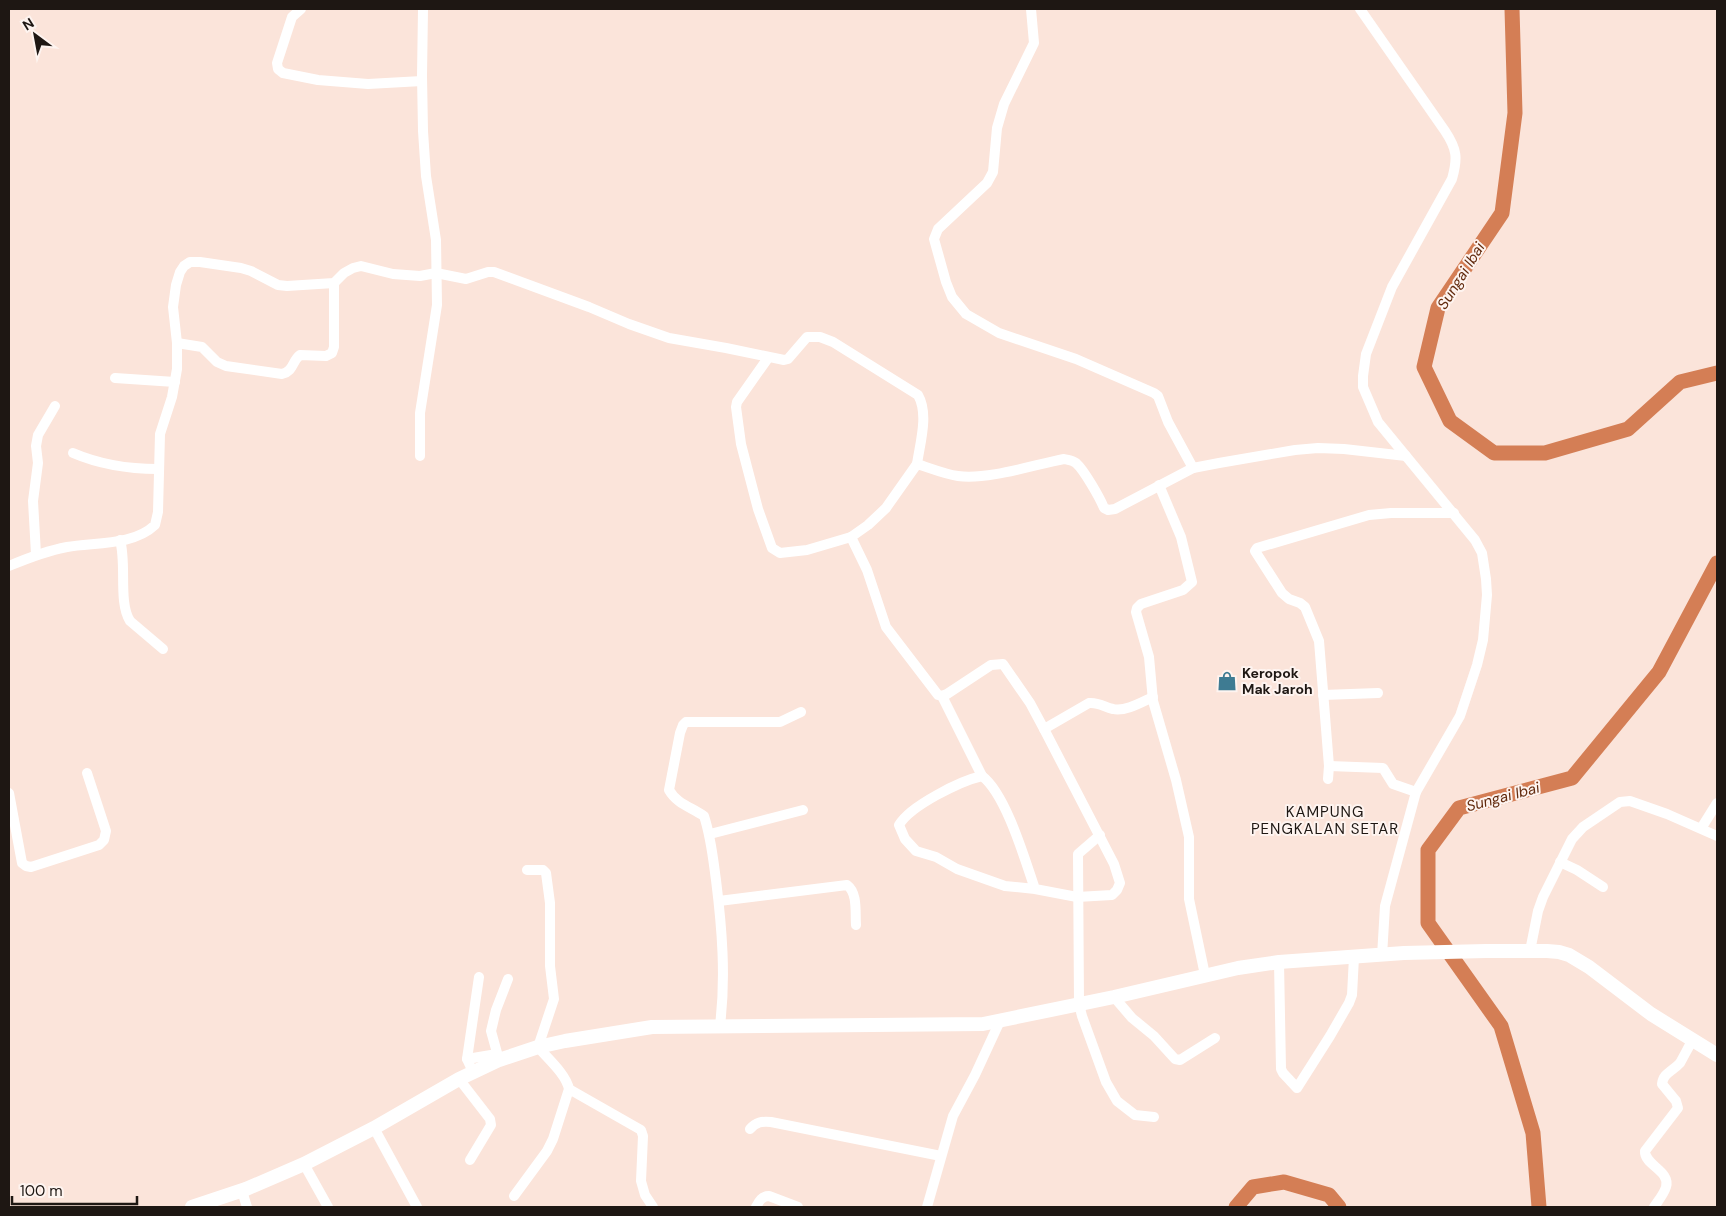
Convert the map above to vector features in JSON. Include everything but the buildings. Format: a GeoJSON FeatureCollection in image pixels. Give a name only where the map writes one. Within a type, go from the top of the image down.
{"type":"FeatureCollection","features":[{"type":"Feature","properties":{"kind":"main road"},"geometry":{"type":"LineString","coordinates":[[192,1207],[242,1191],[304,1164],[374,1128],[498,1057],[538,1047],[652,1027],[720,1025],[973,1025],[1114,997],[1205,975],[1279,962],[1404,953],[1560,952],[1580,960],[1651,1014],[1717,1055]]}},
{"type":"Feature","properties":{"kind":"street"},"geometry":{"type":"LineString","coordinates":[[301,9],[292,16],[277,63],[278,69],[283,73],[318,80],[368,84],[422,81]]}},
{"type":"Feature","properties":{"kind":"street"},"geometry":{"type":"LineString","coordinates":[[420,456],[420,413],[437,305],[436,240],[425,164],[422,81],[424,9]]}},
{"type":"Feature","properties":{"kind":"street"},"geometry":{"type":"LineString","coordinates":[[1031,9],[1034,43],[1004,104],[997,128],[992,176],[988,183],[938,229],[934,239],[946,282],[952,297],[966,314],[993,330],[1076,359],[1158,396],[1168,422],[1193,468]]}},
{"type":"Feature","properties":{"kind":"street"},"geometry":{"type":"LineString","coordinates":[[1360,9],[1445,131],[1456,153],[1456,166],[1452,179],[1392,287],[1366,354],[1363,387],[1366,398],[1378,422],[1468,530],[1482,553],[1487,595],[1483,640],[1471,688],[1460,716],[1416,792],[1385,906],[1382,956]]}},
{"type":"Feature","properties":{"kind":"street"},"geometry":{"type":"LineString","coordinates":[[9,566],[36,554],[70,547],[102,545],[120,540],[141,534],[150,530],[155,525],[158,512],[158,469],[162,426],[175,382],[177,343],[173,307],[180,272],[184,266],[190,262],[200,262],[241,268],[278,285],[297,286],[334,283]]}},
{"type":"Feature","properties":{"kind":"street"},"geometry":{"type":"LineString","coordinates":[[177,343],[202,347],[217,362],[226,366],[282,374],[288,372],[300,355],[326,356],[332,353],[334,347],[334,283],[344,272],[362,266],[408,276],[420,276],[436,272],[466,279],[494,272],[669,338],[768,358],[788,359],[807,337],[820,336],[908,388],[918,395],[922,404],[917,464],[886,508],[851,537],[807,550],[780,554],[772,548],[758,509],[743,453],[736,407],[737,402],[768,358]]}},
{"type":"Feature","properties":{"kind":"street"},"geometry":{"type":"LineString","coordinates":[[115,378],[175,382]]}},
{"type":"Feature","properties":{"kind":"street"},"geometry":{"type":"LineString","coordinates":[[36,554],[34,501],[38,462],[36,446],[38,435],[55,406]]}},
{"type":"Feature","properties":{"kind":"street"},"geometry":{"type":"LineString","coordinates":[[917,464],[958,476],[970,476],[998,473],[1064,459],[1070,460],[1075,462],[1104,508],[1108,510],[1115,509],[1193,468],[1295,450],[1318,448],[1406,456]]}},
{"type":"Feature","properties":{"kind":"street"},"geometry":{"type":"LineString","coordinates":[[73,453],[102,464],[134,469],[158,469]]}},
{"type":"Feature","properties":{"kind":"street"},"geometry":{"type":"LineString","coordinates":[[1159,485],[1181,537],[1192,582],[1183,590],[1141,604],[1136,612],[1148,657],[1153,697],[1190,837],[1189,899],[1205,975]]}},
{"type":"Feature","properties":{"kind":"street"},"geometry":{"type":"LineString","coordinates":[[1328,779],[1330,766],[1319,641],[1310,617],[1302,604],[1289,599],[1279,589],[1255,554],[1257,548],[1370,515],[1454,513]]}},
{"type":"Feature","properties":{"kind":"street"},"geometry":{"type":"LineString","coordinates":[[851,537],[867,570],[886,627],[932,688],[938,695],[942,696],[982,776],[988,781],[1009,815],[1035,889]]}},
{"type":"Feature","properties":{"kind":"street"},"geometry":{"type":"LineString","coordinates":[[120,540],[124,556],[125,606],[128,617],[163,649]]}},
{"type":"Feature","properties":{"kind":"street"},"geometry":{"type":"LineString","coordinates":[[942,696],[991,665],[1003,664],[1030,703],[1100,834],[1120,882],[1117,890],[1112,894],[1078,897],[1035,889],[1005,886],[970,874],[936,857],[916,851],[905,839],[899,825],[903,818],[944,792],[982,776]]}},
{"type":"Feature","properties":{"kind":"street"},"geometry":{"type":"LineString","coordinates":[[1323,695],[1378,693]]}},
{"type":"Feature","properties":{"kind":"street"},"geometry":{"type":"LineString","coordinates":[[1044,729],[1089,703],[1095,702],[1114,710],[1153,697]]}},
{"type":"Feature","properties":{"kind":"street"},"geometry":{"type":"LineString","coordinates":[[720,1025],[724,985],[719,901],[710,834],[704,816],[679,802],[668,790],[683,725],[686,722],[780,722],[801,712]]}},
{"type":"Feature","properties":{"kind":"street"},"geometry":{"type":"LineString","coordinates":[[1330,766],[1382,768],[1393,784],[1416,792]]}},
{"type":"Feature","properties":{"kind":"street"},"geometry":{"type":"LineString","coordinates":[[9,793],[22,863],[31,867],[99,845],[104,840],[106,831],[87,773]]}},
{"type":"Feature","properties":{"kind":"street"},"geometry":{"type":"LineString","coordinates":[[1530,951],[1538,911],[1560,862],[1577,832],[1605,811],[1624,800],[1667,814],[1717,836]]}},
{"type":"Feature","properties":{"kind":"street"},"geometry":{"type":"LineString","coordinates":[[1702,828],[1717,803]]}},
{"type":"Feature","properties":{"kind":"street"},"geometry":{"type":"LineString","coordinates":[[710,834],[803,810]]}},
{"type":"Feature","properties":{"kind":"street"},"geometry":{"type":"LineString","coordinates":[[1100,834],[1078,854],[1079,1004],[1087,1031],[1111,1093],[1117,1101],[1135,1115],[1154,1117]]}},
{"type":"Feature","properties":{"kind":"street"},"geometry":{"type":"LineString","coordinates":[[1560,862],[1577,870],[1603,887]]}},
{"type":"Feature","properties":{"kind":"street"},"geometry":{"type":"LineString","coordinates":[[514,1196],[547,1151],[569,1089],[563,1076],[538,1047],[554,999],[550,966],[549,897],[546,873],[543,870],[527,870]]}},
{"type":"Feature","properties":{"kind":"street"},"geometry":{"type":"LineString","coordinates":[[719,901],[847,885],[852,888],[854,896],[856,926]]}},
{"type":"Feature","properties":{"kind":"street"},"geometry":{"type":"LineString","coordinates":[[1279,962],[1281,1069],[1282,1074],[1297,1088],[1349,1002],[1352,995],[1354,956]]}},
{"type":"Feature","properties":{"kind":"street"},"geometry":{"type":"LineString","coordinates":[[472,1072],[467,1059],[479,977]]}},
{"type":"Feature","properties":{"kind":"street"},"geometry":{"type":"LineString","coordinates":[[467,1059],[498,1057],[491,1031],[496,1010],[508,979]]}},
{"type":"Feature","properties":{"kind":"street"},"geometry":{"type":"LineString","coordinates":[[1114,997],[1132,1018],[1154,1036],[1175,1060],[1180,1060],[1215,1038]]}},
{"type":"Feature","properties":{"kind":"street"},"geometry":{"type":"LineString","coordinates":[[927,1207],[953,1116],[975,1076],[1000,1021]]}},
{"type":"Feature","properties":{"kind":"street"},"geometry":{"type":"LineString","coordinates":[[1654,1207],[1667,1183],[1662,1173],[1646,1157],[1645,1151],[1678,1108],[1676,1101],[1662,1082],[1665,1075],[1680,1062],[1692,1040]]}},
{"type":"Feature","properties":{"kind":"street"},"geometry":{"type":"LineString","coordinates":[[459,1079],[490,1118],[491,1125],[470,1160]]}},
{"type":"Feature","properties":{"kind":"street"},"geometry":{"type":"LineString","coordinates":[[569,1089],[640,1130],[643,1136],[642,1187],[653,1207]]}},
{"type":"Feature","properties":{"kind":"street"},"geometry":{"type":"LineString","coordinates":[[750,1129],[762,1121],[771,1122],[941,1156]]}},
{"type":"Feature","properties":{"kind":"street"},"geometry":{"type":"LineString","coordinates":[[374,1128],[417,1207]]}},
{"type":"Feature","properties":{"kind":"street"},"geometry":{"type":"LineString","coordinates":[[304,1164],[328,1207]]}},
{"type":"Feature","properties":{"kind":"street"},"geometry":{"type":"LineString","coordinates":[[242,1191],[247,1207]]}},
{"type":"Feature","properties":{"kind":"street"},"geometry":{"type":"LineString","coordinates":[[756,1207],[760,1200],[765,1196],[769,1196],[798,1207]]}},
{"type":"Feature","properties":{"kind":"waterway","name":"Sungai Ibai"},"geometry":{"type":"LineString","coordinates":[[1512,9],[1515,113],[1502,213],[1438,308],[1424,367],[1450,421],[1494,453],[1545,453],[1628,429],[1680,382],[1717,373]]}},
{"type":"Feature","properties":{"kind":"waterway","name":"Sungai Ibai"},"geometry":{"type":"LineString","coordinates":[[1539,1207],[1533,1133],[1501,1026],[1428,923],[1428,850],[1459,808],[1572,778],[1659,672],[1717,563]]}},
{"type":"Feature","properties":{"kind":"waterway","name":"Sungai Ibai"},"geometry":{"type":"LineString","coordinates":[[1236,1207],[1253,1187],[1284,1182],[1329,1195],[1339,1207]]}},
{"type":"Feature","properties":{"kind":"place","name":"Keropok Mak Jaroh"},"geometry":{"type":"Point","coordinates":[1227,681]}},
{"type":"Feature","properties":{"kind":"district","name":"KAMPUNG PENGKALAN SETAR"},"geometry":{"type":"Point","coordinates":[1325,820]}}]}
